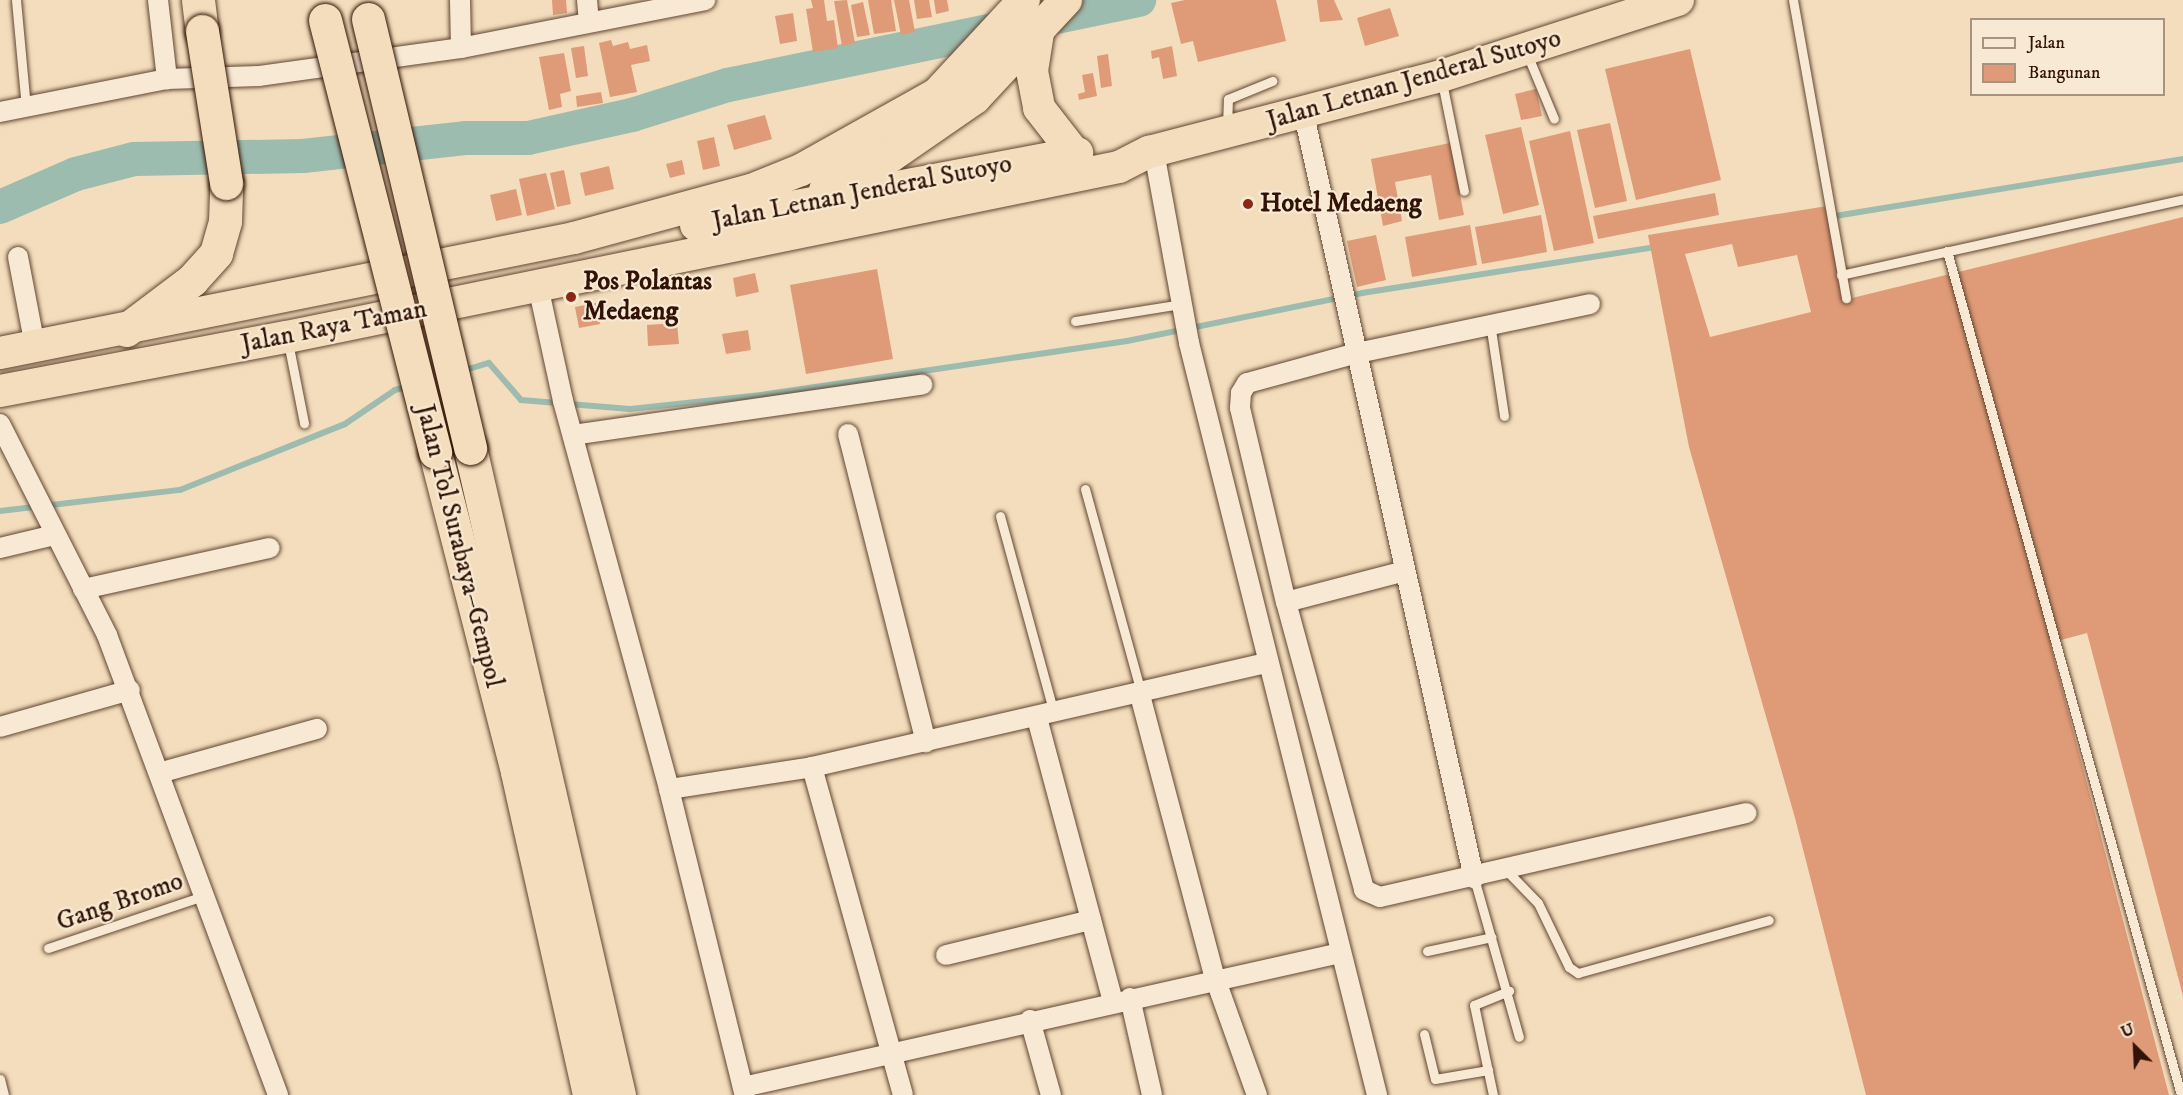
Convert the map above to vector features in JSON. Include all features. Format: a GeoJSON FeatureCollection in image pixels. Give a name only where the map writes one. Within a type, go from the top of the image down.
{"type":"FeatureCollection","features":[{"type":"Feature","properties":{"kind":"highway"},"geometry":{"type":"LineString","coordinates":[[666,257],[787,208],[883,143],[967,66],[1024,0]]}},
{"type":"Feature","properties":{"kind":"highway"},"geometry":{"type":"LineString","coordinates":[[574,238],[751,190],[801,170],[883,143],[975,99],[1042,29],[1066,0]]}},
{"type":"Feature","properties":{"kind":"highway","name":"Jalan Letnan Jenderal Sutoyo"},"geometry":{"type":"LineString","coordinates":[[666,257],[1119,167],[1151,152],[1304,115],[1442,76],[1678,0]]}},
{"type":"Feature","properties":{"kind":"highway","name":"Jalan Tol Surabaya–Gempol"},"geometry":{"type":"LineString","coordinates":[[366,9],[619,1095]]}},
{"type":"Feature","properties":{"kind":"highway","name":"Jalan Tol Surabaya–Gempol"},"geometry":{"type":"LineString","coordinates":[[323,10],[517,772],[589,1095]]}},
{"type":"Feature","properties":{"kind":"highway"},"geometry":{"type":"LineString","coordinates":[[126,330],[192,280],[216,253],[225,222],[226,183],[200,16]]}},
{"type":"Feature","properties":{"kind":"highway"},"geometry":{"type":"LineString","coordinates":[[1042,29],[1032,71],[1034,90],[1048,126],[1074,153]]}},
{"type":"Feature","properties":{"kind":"highway","name":"Jalan Letnan Jenderal Sutoyo"},"geometry":{"type":"LineString","coordinates":[[574,238],[609,240],[1074,153],[1124,147],[1151,152]]}},
{"type":"Feature","properties":{"kind":"highway","name":"Jalan Raya Taman"},"geometry":{"type":"LineString","coordinates":[[0,353],[126,330],[574,238]]}},
{"type":"Feature","properties":{"kind":"highway","name":"Jalan Raya Taman"},"geometry":{"type":"LineString","coordinates":[[0,391],[287,337],[538,286],[666,257]]}},
{"type":"Feature","properties":{"kind":"street"},"geometry":{"type":"LineString","coordinates":[[158,0],[167,79]]}},
{"type":"Feature","properties":{"kind":"street"},"geometry":{"type":"LineString","coordinates":[[460,0],[461,48]]}},
{"type":"Feature","properties":{"kind":"street"},"geometry":{"type":"LineString","coordinates":[[587,0],[589,21]]}},
{"type":"Feature","properties":{"kind":"street"},"geometry":{"type":"LineString","coordinates":[[0,112],[167,79],[259,76],[461,48],[680,2],[705,0]]}},
{"type":"Feature","properties":{"kind":"street"},"geometry":{"type":"LineString","coordinates":[[1304,115],[1474,878]]}},
{"type":"Feature","properties":{"kind":"street"},"geometry":{"type":"LineString","coordinates":[[1151,152],[1189,343],[1267,663],[1377,1095]]}},
{"type":"Feature","properties":{"kind":"street"},"geometry":{"type":"LineString","coordinates":[[18,257],[36,346]]}},
{"type":"Feature","properties":{"kind":"street"},"geometry":{"type":"LineString","coordinates":[[538,286],[563,401],[669,789],[744,1091],[892,1052],[1030,1020],[1215,978],[1340,954]]}},
{"type":"Feature","properties":{"kind":"street"},"geometry":{"type":"LineString","coordinates":[[1590,304],[1490,323],[1357,353],[1248,383],[1240,393],[1240,408],[1286,602],[1364,890],[1380,897],[1474,878],[1746,813]]}},
{"type":"Feature","properties":{"kind":"street"},"geometry":{"type":"LineString","coordinates":[[571,429],[922,385]]}},
{"type":"Feature","properties":{"kind":"street"},"geometry":{"type":"LineString","coordinates":[[0,424],[83,589],[130,690],[278,1095]]}},
{"type":"Feature","properties":{"kind":"street"},"geometry":{"type":"LineString","coordinates":[[848,434],[926,742]]}},
{"type":"Feature","properties":{"kind":"street"},"geometry":{"type":"LineString","coordinates":[[0,548],[51,527]]}},
{"type":"Feature","properties":{"kind":"street"},"geometry":{"type":"LineString","coordinates":[[83,589],[270,548]]}},
{"type":"Feature","properties":{"kind":"street"},"geometry":{"type":"LineString","coordinates":[[1286,602],[1406,571]]}},
{"type":"Feature","properties":{"kind":"street"},"geometry":{"type":"LineString","coordinates":[[669,789],[812,767],[1141,695],[1267,663]]}},
{"type":"Feature","properties":{"kind":"street"},"geometry":{"type":"LineString","coordinates":[[0,728],[130,690]]}},
{"type":"Feature","properties":{"kind":"street"},"geometry":{"type":"LineString","coordinates":[[1141,695],[1215,978],[1257,1095]]}},
{"type":"Feature","properties":{"kind":"street"},"geometry":{"type":"LineString","coordinates":[[1046,716],[1091,920],[1122,1000],[1152,1095]]}},
{"type":"Feature","properties":{"kind":"street"},"geometry":{"type":"LineString","coordinates":[[159,773],[317,729]]}},
{"type":"Feature","properties":{"kind":"street"},"geometry":{"type":"LineString","coordinates":[[812,767],[903,1095]]}},
{"type":"Feature","properties":{"kind":"street"},"geometry":{"type":"LineString","coordinates":[[946,956],[1091,920]]}},
{"type":"Feature","properties":{"kind":"street"},"geometry":{"type":"LineString","coordinates":[[1030,1020],[1051,1095]]}},
{"type":"Feature","properties":{"kind":"lane"},"geometry":{"type":"LineString","coordinates":[[16,0],[26,107]]}},
{"type":"Feature","properties":{"kind":"lane"},"geometry":{"type":"LineString","coordinates":[[1793,0],[1846,298]]}},
{"type":"Feature","properties":{"kind":"lane"},"geometry":{"type":"LineString","coordinates":[[1525,49],[1554,119]]}},
{"type":"Feature","properties":{"kind":"lane"},"geometry":{"type":"LineString","coordinates":[[1442,76],[1464,190]]}},
{"type":"Feature","properties":{"kind":"lane"},"geometry":{"type":"LineString","coordinates":[[1227,133],[1228,99],[1272,81]]}},
{"type":"Feature","properties":{"kind":"lane"},"geometry":{"type":"LineString","coordinates":[[1841,275],[2183,199]]}},
{"type":"Feature","properties":{"kind":"lane"},"geometry":{"type":"LineString","coordinates":[[1947,251],[2181,1095]]}},
{"type":"Feature","properties":{"kind":"lane"},"geometry":{"type":"LineString","coordinates":[[1075,321],[1182,310]]}},
{"type":"Feature","properties":{"kind":"lane"},"geometry":{"type":"LineString","coordinates":[[1490,323],[1504,416]]}},
{"type":"Feature","properties":{"kind":"lane"},"geometry":{"type":"LineString","coordinates":[[287,337],[304,423]]}},
{"type":"Feature","properties":{"kind":"lane"},"geometry":{"type":"LineString","coordinates":[[1085,489],[1141,695]]}},
{"type":"Feature","properties":{"kind":"lane"},"geometry":{"type":"LineString","coordinates":[[1000,516],[1046,716]]}},
{"type":"Feature","properties":{"kind":"lane"},"geometry":{"type":"LineString","coordinates":[[1505,869],[1538,903],[1569,967],[1578,973],[1769,920]]}},
{"type":"Feature","properties":{"kind":"lane"},"geometry":{"type":"LineString","coordinates":[[1474,878],[1509,991],[1519,1037]]}},
{"type":"Feature","properties":{"kind":"lane","name":"Gang Bromo"},"geometry":{"type":"LineString","coordinates":[[48,948],[206,895]]}},
{"type":"Feature","properties":{"kind":"lane"},"geometry":{"type":"LineString","coordinates":[[1427,951],[1492,937]]}},
{"type":"Feature","properties":{"kind":"lane"},"geometry":{"type":"LineString","coordinates":[[1493,1095],[1474,1005],[1509,991]]}},
{"type":"Feature","properties":{"kind":"lane"},"geometry":{"type":"LineString","coordinates":[[1424,1034],[1435,1078],[1488,1070]]}},
{"type":"Feature","properties":{"kind":"lane"},"geometry":{"type":"LineString","coordinates":[[0,1079],[4,1095]]}},
{"type":"Feature","properties":{"kind":"building"},"geometry":{"type":"Polygon","coordinates":[[[552,0],[566,0],[567,13],[553,15],[552,0]]]}},
{"type":"Feature","properties":{"kind":"building"},"geometry":{"type":"Polygon","coordinates":[[[811,0],[824,0],[827,21],[834,20],[838,48],[813,52],[806,9],[813,8],[811,0]]]}},
{"type":"Feature","properties":{"kind":"building"},"geometry":{"type":"Polygon","coordinates":[[[847,0],[855,43],[842,46],[834,1],[847,0]]]}},
{"type":"Feature","properties":{"kind":"building"},"geometry":{"type":"Polygon","coordinates":[[[868,0],[891,0],[896,31],[874,34],[868,0]]]}},
{"type":"Feature","properties":{"kind":"building"},"geometry":{"type":"Polygon","coordinates":[[[894,0],[909,0],[915,32],[901,35],[894,0]]]}},
{"type":"Feature","properties":{"kind":"building"},"geometry":{"type":"Polygon","coordinates":[[[914,0],[929,0],[932,17],[917,19],[914,0]]]}},
{"type":"Feature","properties":{"kind":"building"},"geometry":{"type":"Polygon","coordinates":[[[934,0],[947,0],[949,11],[936,14],[934,0]]]}},
{"type":"Feature","properties":{"kind":"building"},"geometry":{"type":"Polygon","coordinates":[[[1185,0],[1276,0],[1286,41],[1198,62],[1193,41],[1181,44],[1171,3],[1185,0]]]}},
{"type":"Feature","properties":{"kind":"building"},"geometry":{"type":"Polygon","coordinates":[[[1317,0],[1334,0],[1343,20],[1320,22],[1317,0]]]}},
{"type":"Feature","properties":{"kind":"building"},"geometry":{"type":"Polygon","coordinates":[[[863,2],[870,35],[857,37],[851,5],[863,2]]]}},
{"type":"Feature","properties":{"kind":"building"},"geometry":{"type":"Polygon","coordinates":[[[1390,8],[1399,36],[1365,46],[1357,18],[1390,8]]]}},
{"type":"Feature","properties":{"kind":"building"},"geometry":{"type":"Polygon","coordinates":[[[793,13],[797,41],[780,44],[775,16],[793,13]]]}},
{"type":"Feature","properties":{"kind":"building"},"geometry":{"type":"Polygon","coordinates":[[[611,40],[613,46],[628,42],[630,49],[647,45],[650,61],[631,65],[637,92],[610,97],[599,43],[611,40]]]}},
{"type":"Feature","properties":{"kind":"building"},"geometry":{"type":"Polygon","coordinates":[[[584,46],[588,76],[576,78],[571,48],[584,46]]]}},
{"type":"Feature","properties":{"kind":"building"},"geometry":{"type":"Polygon","coordinates":[[[1172,46],[1177,76],[1163,79],[1159,57],[1152,59],[1151,51],[1172,46]]]}},
{"type":"Feature","properties":{"kind":"building"},"geometry":{"type":"Polygon","coordinates":[[[1690,49],[1721,180],[1636,200],[1605,69],[1690,49]]]}},
{"type":"Feature","properties":{"kind":"building"},"geometry":{"type":"Polygon","coordinates":[[[564,53],[571,91],[560,94],[562,107],[549,110],[539,57],[564,53]]]}},
{"type":"Feature","properties":{"kind":"building"},"geometry":{"type":"Polygon","coordinates":[[[1108,54],[1112,86],[1101,88],[1097,56],[1108,54]]]}},
{"type":"Feature","properties":{"kind":"building"},"geometry":{"type":"Polygon","coordinates":[[[1093,73],[1097,96],[1079,100],[1078,94],[1085,92],[1082,75],[1093,73]]]}},
{"type":"Feature","properties":{"kind":"building"},"geometry":{"type":"Polygon","coordinates":[[[1536,89],[1542,116],[1521,120],[1515,94],[1536,89]]]}},
{"type":"Feature","properties":{"kind":"building"},"geometry":{"type":"Polygon","coordinates":[[[601,92],[603,103],[577,107],[576,96],[601,92]]]}},
{"type":"Feature","properties":{"kind":"building"},"geometry":{"type":"Polygon","coordinates":[[[765,115],[772,139],[734,150],[727,125],[765,115]]]}},
{"type":"Feature","properties":{"kind":"building"},"geometry":{"type":"Polygon","coordinates":[[[1610,123],[1627,201],[1595,208],[1577,130],[1610,123]]]}},
{"type":"Feature","properties":{"kind":"building"},"geometry":{"type":"Polygon","coordinates":[[[1521,127],[1539,205],[1503,214],[1485,135],[1521,127]]]}},
{"type":"Feature","properties":{"kind":"building"},"geometry":{"type":"Polygon","coordinates":[[[1570,131],[1594,243],[1554,251],[1529,141],[1570,131]]]}},
{"type":"Feature","properties":{"kind":"building"},"geometry":{"type":"Polygon","coordinates":[[[714,137],[720,166],[703,170],[697,141],[714,137]]]}},
{"type":"Feature","properties":{"kind":"building"},"geometry":{"type":"Polygon","coordinates":[[[1450,143],[1464,215],[1439,220],[1431,175],[1395,182],[1402,221],[1383,226],[1371,159],[1450,143]]]}},
{"type":"Feature","properties":{"kind":"building"},"geometry":{"type":"Polygon","coordinates":[[[682,160],[685,174],[670,178],[666,164],[682,160]]]}},
{"type":"Feature","properties":{"kind":"building"},"geometry":{"type":"Polygon","coordinates":[[[609,166],[614,189],[585,196],[580,173],[609,166]]]}},
{"type":"Feature","properties":{"kind":"building"},"geometry":{"type":"Polygon","coordinates":[[[564,170],[571,204],[557,207],[550,173],[564,170]]]}},
{"type":"Feature","properties":{"kind":"building"},"geometry":{"type":"Polygon","coordinates":[[[546,173],[555,209],[527,216],[519,179],[546,173]]]}},
{"type":"Feature","properties":{"kind":"building"},"geometry":{"type":"Polygon","coordinates":[[[516,189],[522,215],[496,221],[490,195],[516,189]]]}},
{"type":"Feature","properties":{"kind":"building"},"geometry":{"type":"Polygon","coordinates":[[[1715,193],[1719,215],[1598,239],[1593,216],[1715,193]]]}},
{"type":"Feature","properties":{"kind":"building"},"geometry":{"type":"Polygon","coordinates":[[[1827,206],[1848,299],[2183,217],[2183,996],[2087,633],[2050,643],[2169,1095],[1866,1095],[1795,818],[1689,447],[1648,235],[1827,206]],[[1732,244],[1685,254],[1710,337],[1811,312],[1797,255],[1738,267],[1732,244]]]}},
{"type":"Feature","properties":{"kind":"building"},"geometry":{"type":"Polygon","coordinates":[[[1541,215],[1547,252],[1482,264],[1475,227],[1541,215]]]}},
{"type":"Feature","properties":{"kind":"building"},"geometry":{"type":"Polygon","coordinates":[[[1470,225],[1477,265],[1412,277],[1405,237],[1470,225]]]}},
{"type":"Feature","properties":{"kind":"building"},"geometry":{"type":"Polygon","coordinates":[[[1376,235],[1386,280],[1357,287],[1347,241],[1376,235]]]}},
{"type":"Feature","properties":{"kind":"building"},"geometry":{"type":"Polygon","coordinates":[[[877,269],[893,359],[806,374],[790,285],[877,269]]]}},
{"type":"Feature","properties":{"kind":"building"},"geometry":{"type":"Polygon","coordinates":[[[755,273],[759,292],[736,297],[733,278],[755,273]]]}},
{"type":"Feature","properties":{"kind":"building"},"geometry":{"type":"Polygon","coordinates":[[[596,303],[600,324],[579,328],[575,307],[596,303]]]}},
{"type":"Feature","properties":{"kind":"building"},"geometry":{"type":"Polygon","coordinates":[[[677,323],[679,344],[648,346],[647,325],[677,323]]]}},
{"type":"Feature","properties":{"kind":"building"},"geometry":{"type":"Polygon","coordinates":[[[748,330],[751,350],[726,354],[722,334],[748,330]]]}},
{"type":"Feature","properties":{"kind":"waterway"},"geometry":{"type":"LineString","coordinates":[[0,207],[76,174],[134,159],[303,156],[467,138],[528,138],[632,115],[728,85],[1139,0]]}},
{"type":"Feature","properties":{"kind":"waterway"},"geometry":{"type":"LineString","coordinates":[[1829,217],[2183,159]]}},
{"type":"Feature","properties":{"kind":"waterway"},"geometry":{"type":"LineString","coordinates":[[462,371],[489,363],[521,400],[630,409],[761,395],[1127,341],[1362,293],[1656,247]]}},
{"type":"Feature","properties":{"kind":"waterway"},"geometry":{"type":"LineString","coordinates":[[0,511],[180,490],[345,424],[395,390],[409,386]]}},
{"type":"Feature","properties":{"kind":"place","name":"Hotel Medaeng"},"geometry":{"type":"Point","coordinates":[1248,204]}},
{"type":"Feature","properties":{"kind":"place","name":"Pos Polantas Medaeng"},"geometry":{"type":"Point","coordinates":[571,297]}}]}
